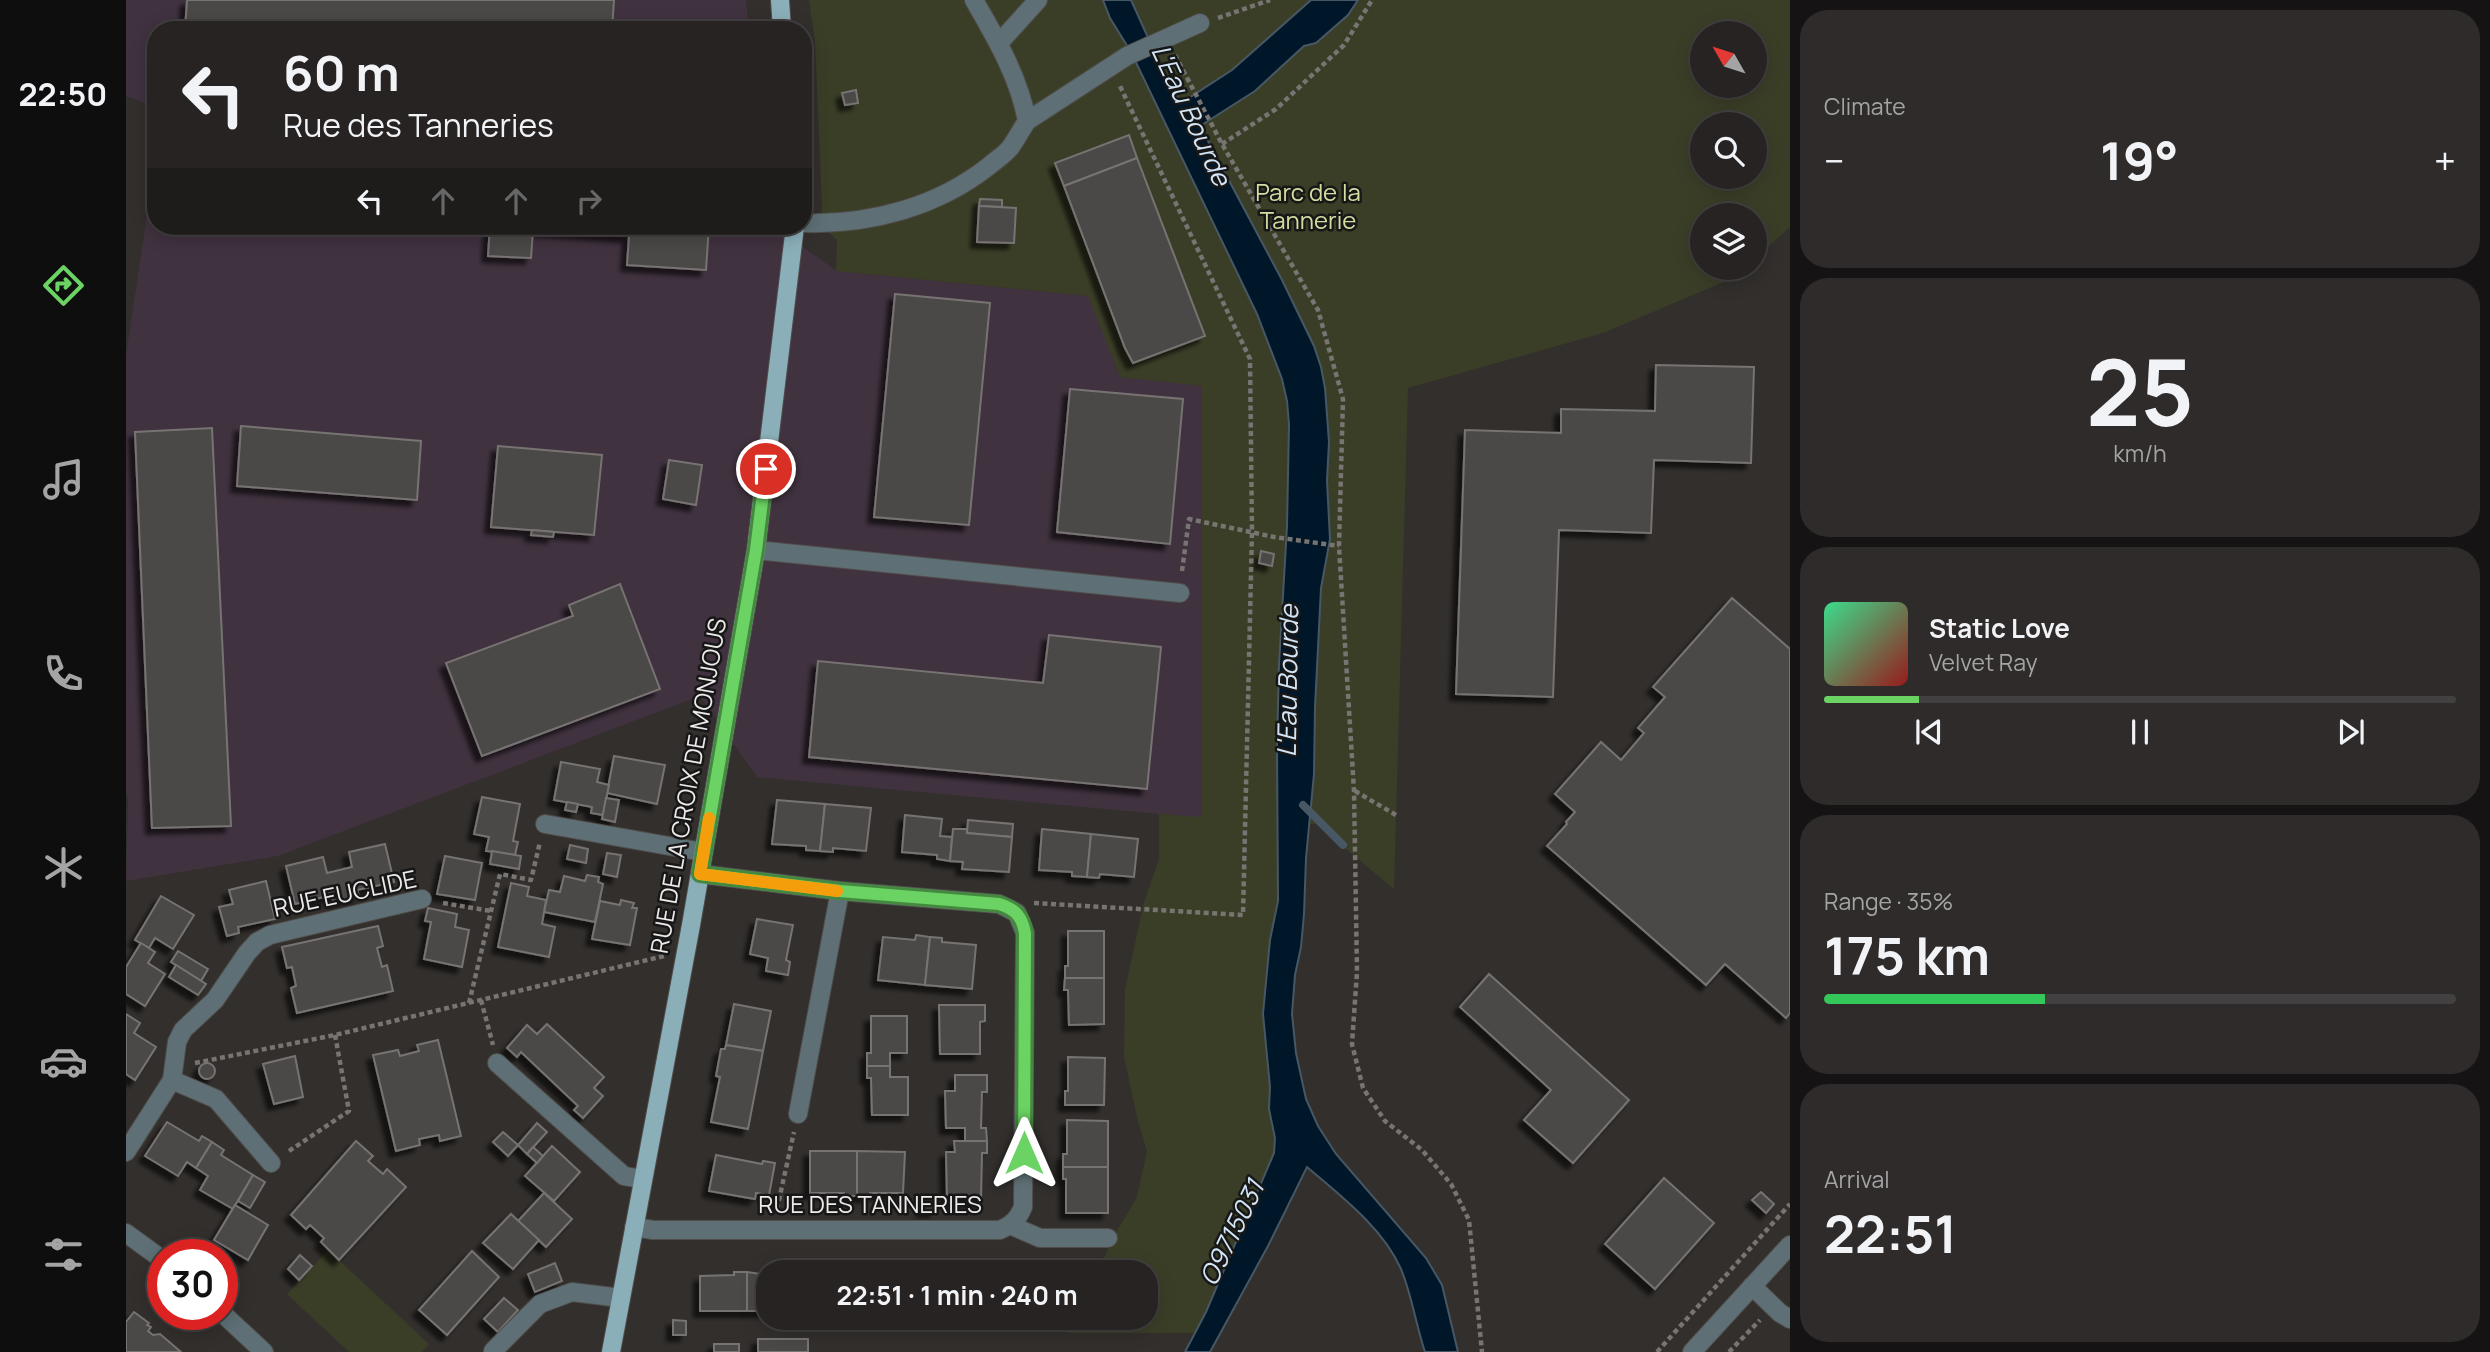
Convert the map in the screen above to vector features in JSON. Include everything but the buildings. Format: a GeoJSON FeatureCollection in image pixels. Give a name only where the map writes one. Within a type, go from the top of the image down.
{"type":"FeatureCollection","features":[{"type":"Feature","properties":{"kind":"main road"},"geometry":{"type":"LineString","coordinates":[[780,0],[781,21]]}},
{"type":"Feature","properties":{"kind":"main road","name":"RUE DE LA CROIX DE MONJOUS"},"geometry":{"type":"LineString","coordinates":[[611,1352],[700,874],[756,550],[794,235]]}},
{"type":"Feature","properties":{"kind":"street"},"geometry":{"type":"LineString","coordinates":[[974,0],[999,43],[1022,97],[1027,121]]}},
{"type":"Feature","properties":{"kind":"street"},"geometry":{"type":"LineString","coordinates":[[999,43],[1038,0]]}},
{"type":"Feature","properties":{"kind":"street"},"geometry":{"type":"LineString","coordinates":[[812,223],[839,224],[916,208],[946,195],[977,176],[1009,150],[1027,121],[1127,56],[1200,23]]}},
{"type":"Feature","properties":{"kind":"street"},"geometry":{"type":"LineString","coordinates":[[756,550],[1180,593]]}},
{"type":"Feature","properties":{"kind":"street"},"geometry":{"type":"LineString","coordinates":[[545,824],[703,852]]}},
{"type":"Feature","properties":{"kind":"street"},"geometry":{"type":"LineString","coordinates":[[700,874],[840,891],[999,904],[1017,913]]}},
{"type":"Feature","properties":{"kind":"street"},"geometry":{"type":"LineString","coordinates":[[798,1114],[840,891]]}},
{"type":"Feature","properties":{"kind":"street","name":"RUE EUCLIDE"},"geometry":{"type":"LineString","coordinates":[[126,1152],[172,1080],[177,1042],[183,1030],[215,1000],[247,953],[257,943],[270,935],[422,899]]}},
{"type":"Feature","properties":{"kind":"street","name":"RUE DES TANNERIES"},"geometry":{"type":"LineString","coordinates":[[635,1227],[653,1230],[1000,1230],[1010,1225],[1019,1217],[1023,1208],[1025,933],[1017,913]]}},
{"type":"Feature","properties":{"kind":"street"},"geometry":{"type":"LineString","coordinates":[[497,1063],[624,1176],[642,1179]]}},
{"type":"Feature","properties":{"kind":"street"},"geometry":{"type":"LineString","coordinates":[[172,1080],[216,1099],[271,1163]]}},
{"type":"Feature","properties":{"kind":"street"},"geometry":{"type":"LineString","coordinates":[[1010,1225],[1040,1238],[1108,1238]]}},
{"type":"Feature","properties":{"kind":"street"},"geometry":{"type":"LineString","coordinates":[[126,1233],[147,1248]]}},
{"type":"Feature","properties":{"kind":"street"},"geometry":{"type":"LineString","coordinates":[[1692,1352],[1790,1245]]}},
{"type":"Feature","properties":{"kind":"street"},"geometry":{"type":"LineString","coordinates":[[1752,1286],[1790,1319]]}},
{"type":"Feature","properties":{"kind":"street"},"geometry":{"type":"LineString","coordinates":[[494,1351],[540,1304],[572,1292],[621,1298]]}},
{"type":"Feature","properties":{"kind":"street"},"geometry":{"type":"LineString","coordinates":[[238,1328],[264,1352]]}},
{"type":"Feature","properties":{"kind":"path"},"geometry":{"type":"LineString","coordinates":[[1200,23],[1270,0]]}},
{"type":"Feature","properties":{"kind":"path"},"geometry":{"type":"LineString","coordinates":[[1222,144],[1276,109],[1344,45],[1372,0]]}},
{"type":"Feature","properties":{"kind":"path"},"geometry":{"type":"LineString","coordinates":[[1164,40],[1318,310],[1343,399],[1339,545],[1354,791],[1357,972],[1352,1044],[1363,1088],[1385,1121],[1422,1150],[1451,1184],[1469,1220],[1482,1352]]}},
{"type":"Feature","properties":{"kind":"path"},"geometry":{"type":"LineString","coordinates":[[1017,913],[1025,903],[1243,915],[1252,532],[1250,359],[1111,67]]}},
{"type":"Feature","properties":{"kind":"path"},"geometry":{"type":"LineString","coordinates":[[1180,593],[1189,519],[1274,537],[1339,545]]}},
{"type":"Feature","properties":{"kind":"path"},"geometry":{"type":"LineString","coordinates":[[1354,791],[1396,815]]}},
{"type":"Feature","properties":{"kind":"path"},"geometry":{"type":"LineString","coordinates":[[469,1003],[500,874],[531,880],[545,824]]}},
{"type":"Feature","properties":{"kind":"path","name":"RUE EUCLIDE"},"geometry":{"type":"LineString","coordinates":[[422,899],[491,911]]}},
{"type":"Feature","properties":{"kind":"path"},"geometry":{"type":"LineString","coordinates":[[172,1080],[196,1063],[335,1035],[685,951]]}},
{"type":"Feature","properties":{"kind":"path"},"geometry":{"type":"LineString","coordinates":[[481,1000],[497,1063]]}},
{"type":"Feature","properties":{"kind":"path"},"geometry":{"type":"LineString","coordinates":[[271,1163],[349,1111],[335,1035]]}},
{"type":"Feature","properties":{"kind":"path"},"geometry":{"type":"LineString","coordinates":[[773,1229],[798,1114]]}},
{"type":"Feature","properties":{"kind":"path"},"geometry":{"type":"LineString","coordinates":[[1657,1352],[1790,1204]]}},
{"type":"Feature","properties":{"kind":"shaded area"},"geometry":{"type":"Polygon","coordinates":[[[126,0],[746,0],[748,21],[147,21],[147,104],[126,96],[126,0]]]}},
{"type":"Feature","properties":{"kind":"shaded area"},"geometry":{"type":"Polygon","coordinates":[[[147,216],[147,235],[786,235],[837,271],[1089,296],[1120,377],[1202,385],[1202,818],[757,777],[700,696],[278,856],[126,881],[126,355],[147,216]]]}},
{"type":"Feature","properties":{"kind":"green space","name":"Parc de la Tannerie"},"geometry":{"type":"Polygon","coordinates":[[[809,0],[1790,0],[1790,227],[1767,248],[1767,203],[1690,203],[1690,280],[1728,280],[1603,333],[1408,388],[1394,889],[1316,824],[1278,824],[1278,901],[1270,940],[1263,1014],[1270,1087],[1269,1109],[1275,1138],[1274,1153],[1206,1312],[1194,1333],[1068,1333],[1069,1330],[1158,1330],[1158,1260],[1103,1260],[1137,1197],[1147,1151],[1124,1056],[1125,990],[1144,902],[1159,859],[1159,814],[1202,817],[1202,386],[1120,377],[1088,296],[836,271],[837,240],[821,226],[815,42],[809,0]]]}},
{"type":"Feature","properties":{"kind":"green space"},"geometry":{"type":"Polygon","coordinates":[[[328,1250],[429,1344],[422,1352],[349,1352],[287,1294],[328,1250]]]}},
{"type":"Feature","properties":{"kind":"water","name":"L'Eau Bourde"},"geometry":{"type":"Polygon","coordinates":[[[1103,0],[1131,0],[1156,62],[1181,103],[1232,70],[1311,0],[1358,0],[1348,15],[1316,43],[1304,46],[1255,91],[1200,126],[1314,346],[1325,388],[1329,442],[1327,481],[1330,539],[1321,588],[1314,774],[1301,947],[1295,975],[1292,1014],[1296,1053],[1306,1099],[1318,1126],[1336,1154],[1426,1258],[1442,1285],[1458,1352],[1425,1352],[1405,1279],[1393,1254],[1360,1213],[1307,1167],[1268,1246],[1210,1352],[1185,1352],[1206,1312],[1274,1153],[1275,1138],[1269,1109],[1270,1087],[1263,1014],[1270,940],[1278,901],[1277,747],[1289,424],[1282,379],[1257,314],[1131,52],[1110,18],[1103,0]]]}},
{"type":"Feature","properties":{"kind":"waterway"},"geometry":{"type":"LineString","coordinates":[[1303,805],[1343,845]]}},
{"type":"Feature","properties":{"kind":"slow traffic"},"geometry":{"type":"LineString","coordinates":[[709,818],[700,874],[837,891]]}},
{"type":"Feature","properties":{"kind":"route"},"geometry":{"type":"LineString","coordinates":[[766,469],[756,550],[700,874],[840,891],[999,904],[1017,913],[1025,933],[1024,1153]]}},
{"type":"Feature","properties":{"kind":"water label","name":"O9715031"},"geometry":{"type":"Point","coordinates":[1232,1233]}}]}
